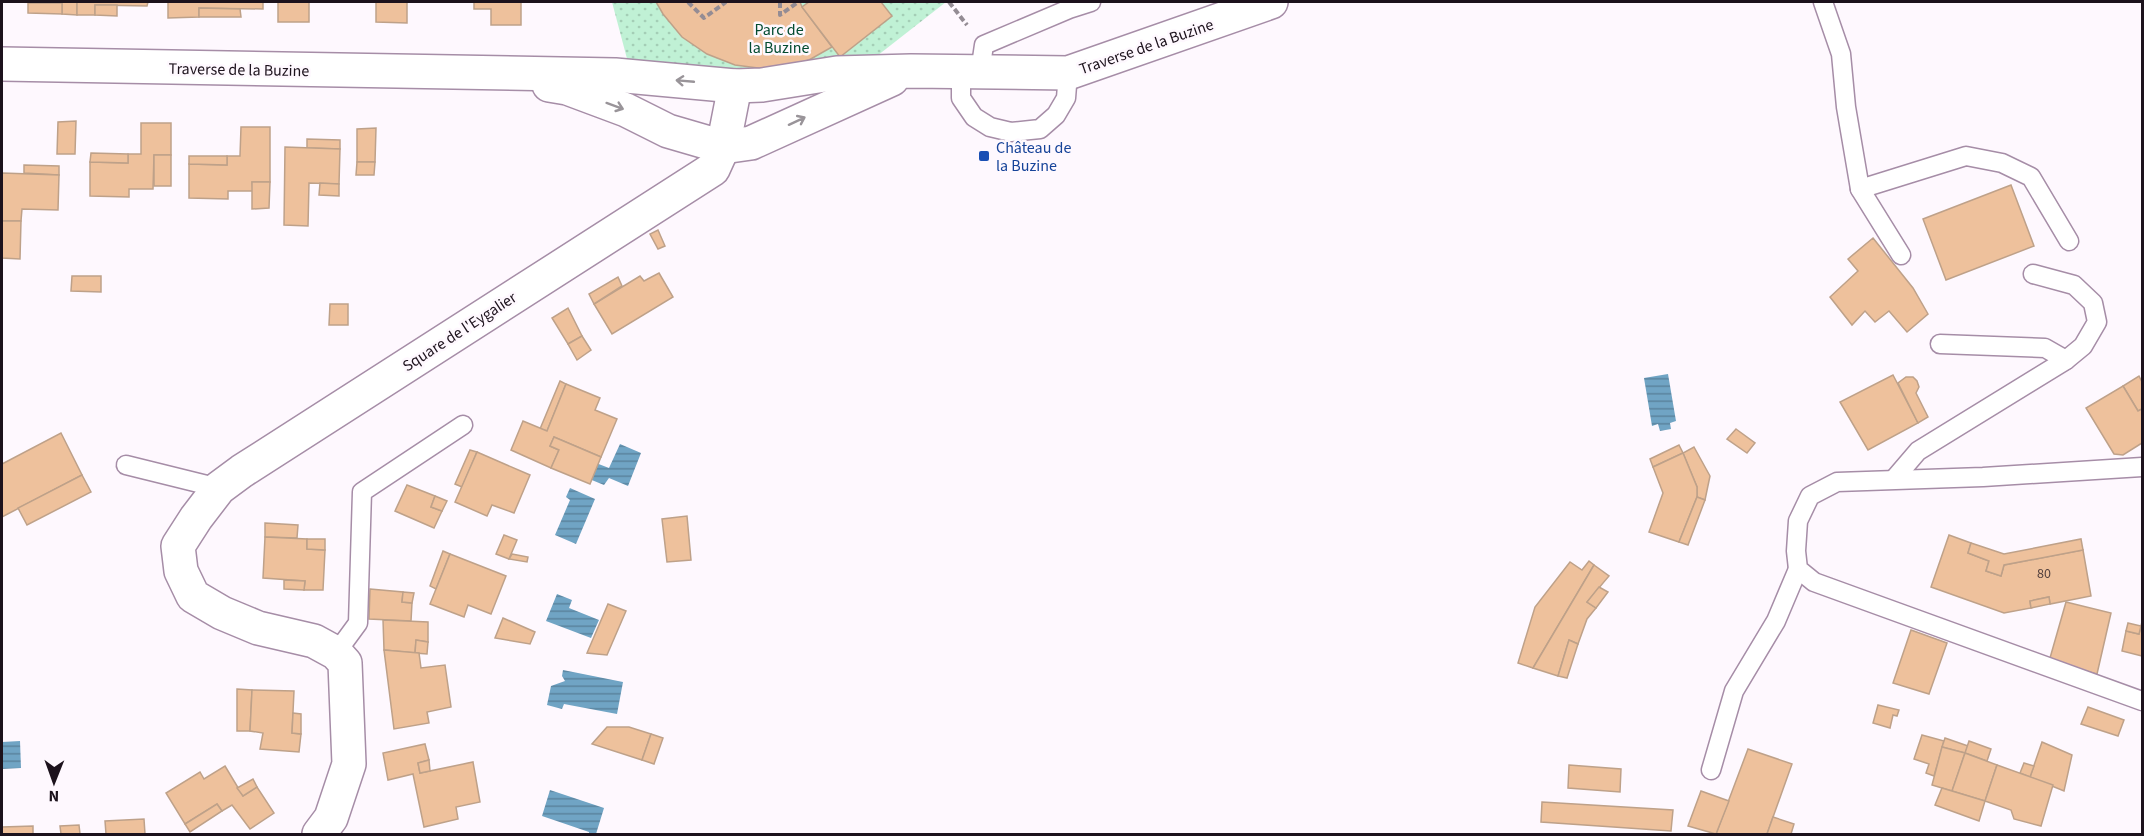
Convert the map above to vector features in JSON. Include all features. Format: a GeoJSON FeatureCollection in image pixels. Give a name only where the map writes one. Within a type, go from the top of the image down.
{"type":"FeatureCollection","features":[{"type":"Feature","properties":{"kind":"street","name":"Traverse de la Buzine"},"geometry":{"type":"LineString","coordinates":[[2,64],[615,75],[748,86],[837,74],[911,71],[1068,73],[1271,2]]}},
{"type":"Feature","properties":{"kind":"street","name":"Traverse de la Buzine"},"geometry":{"type":"LineString","coordinates":[[477,73],[567,88],[626,110],[668,130],[737,145],[911,71]]}},
{"type":"Feature","properties":{"kind":"street"},"geometry":{"type":"LineString","coordinates":[[737,145],[748,86]]}},
{"type":"Feature","properties":{"kind":"street","name":"Square de l'Eygalier"},"geometry":{"type":"LineString","coordinates":[[336,653],[314,641],[258,628],[222,613],[208,588],[197,549],[196,518],[219,488],[712,169],[737,145]]}},
{"type":"Feature","properties":{"kind":"street"},"geometry":{"type":"LineString","coordinates":[[319,834],[331,818],[349,764],[345,663],[336,653]]}},
{"type":"Feature","properties":{"kind":"lane"},"geometry":{"type":"LineString","coordinates":[[1068,73],[1066,98],[1056,115],[1040,129],[1011,132],[990,127],[974,117],[961,98],[984,45],[1069,9],[1092,2]]}},
{"type":"Feature","properties":{"kind":"lane"},"geometry":{"type":"LineString","coordinates":[[1823,2],[1841,54],[1846,107],[1860,189],[1901,255]]}},
{"type":"Feature","properties":{"kind":"lane"},"geometry":{"type":"LineString","coordinates":[[1860,189],[1966,156],[2002,164],[2031,177],[2069,242]]}},
{"type":"Feature","properties":{"kind":"lane"},"geometry":{"type":"LineString","coordinates":[[1894,479],[1918,451],[2066,360],[2083,346],[2097,322],[2093,303],[2074,285],[2032,274]]}},
{"type":"Feature","properties":{"kind":"lane"},"geometry":{"type":"LineString","coordinates":[[1940,344],[2045,348],[2066,360]]}},
{"type":"Feature","properties":{"kind":"lane"},"geometry":{"type":"LineString","coordinates":[[336,653],[358,624],[362,492],[463,425]]}},
{"type":"Feature","properties":{"kind":"lane"},"geometry":{"type":"LineString","coordinates":[[126,465],[219,488]]}},
{"type":"Feature","properties":{"kind":"lane"},"geometry":{"type":"LineString","coordinates":[[1711,770],[1734,691],[1776,621],[1798,569],[1796,551],[1798,521],[1810,496],[1837,482],[1983,477],[2142,467]]}},
{"type":"Feature","properties":{"kind":"lane"},"geometry":{"type":"LineString","coordinates":[[1798,569],[1814,582],[2142,701]]}},
{"type":"Feature","properties":{"kind":"path"},"geometry":{"type":"LineString","coordinates":[[688,2],[704,18],[726,2]]}},
{"type":"Feature","properties":{"kind":"path"},"geometry":{"type":"LineString","coordinates":[[780,2],[780,15],[798,2]]}},
{"type":"Feature","properties":{"kind":"green space","name":"Parc de la Buzine"},"geometry":{"type":"Polygon","coordinates":[[[612,2],[946,2],[859,70],[630,70],[612,2]]]}},
{"type":"Feature","properties":{"kind":"water"},"geometry":{"type":"Polygon","coordinates":[[[1668,374],[1676,421],[1670,423],[1671,429],[1660,431],[1658,424],[1652,426],[1644,378],[1668,374]]]}},
{"type":"Feature","properties":{"kind":"water"},"geometry":{"type":"Polygon","coordinates":[[[620,444],[641,453],[628,486],[609,478],[604,485],[577,474],[583,458],[609,468],[620,444]]]}},
{"type":"Feature","properties":{"kind":"water"},"geometry":{"type":"Polygon","coordinates":[[[570,488],[595,499],[576,544],[555,535],[570,500],[566,497],[570,488]]]}},
{"type":"Feature","properties":{"kind":"water"},"geometry":{"type":"Polygon","coordinates":[[[557,594],[572,600],[569,608],[599,620],[591,638],[546,621],[557,594]]]}},
{"type":"Feature","properties":{"kind":"water"},"geometry":{"type":"Polygon","coordinates":[[[563,670],[623,682],[617,714],[564,704],[562,709],[547,705],[551,686],[565,681],[562,676],[563,670]]]}},
{"type":"Feature","properties":{"kind":"water"},"geometry":{"type":"Polygon","coordinates":[[[20,741],[21,768],[2,769],[2,742],[20,741]]]}},
{"type":"Feature","properties":{"kind":"water"},"geometry":{"type":"Polygon","coordinates":[[[550,790],[604,808],[596,834],[589,834],[589,832],[542,816],[550,790]]]}},
{"type":"Feature","properties":{"kind":"building"},"geometry":{"type":"Polygon","coordinates":[[[9,2],[77,2],[77,15],[62,14],[62,3],[9,2]]]}},
{"type":"Feature","properties":{"kind":"building"},"geometry":{"type":"Polygon","coordinates":[[[77,2],[148,2],[147,6],[95,5],[95,15],[77,15],[77,2]]]}},
{"type":"Feature","properties":{"kind":"building"},"geometry":{"type":"Polygon","coordinates":[[[168,2],[263,2],[263,9],[199,8],[199,17],[168,18],[168,2]]]}},
{"type":"Feature","properties":{"kind":"building"},"geometry":{"type":"Polygon","coordinates":[[[278,2],[309,2],[309,22],[278,22],[278,2]]]}},
{"type":"Feature","properties":{"kind":"building"},"geometry":{"type":"Polygon","coordinates":[[[376,2],[407,2],[407,23],[376,22],[376,2]]]}},
{"type":"Feature","properties":{"kind":"building"},"geometry":{"type":"Polygon","coordinates":[[[474,2],[521,2],[521,25],[491,25],[491,9],[474,9],[474,2]]]}},
{"type":"Feature","properties":{"kind":"building"},"geometry":{"type":"Polygon","coordinates":[[[656,2],[800,2],[832,47],[809,60],[795,64],[765,69],[735,65],[707,54],[682,37],[656,2]]]}},
{"type":"Feature","properties":{"kind":"building"},"geometry":{"type":"Polygon","coordinates":[[[809,2],[881,2],[892,16],[840,57],[802,7],[809,2]]]}},
{"type":"Feature","properties":{"kind":"building"},"geometry":{"type":"Polygon","coordinates":[[[28,3],[62,3],[62,14],[28,13],[28,3]]]}},
{"type":"Feature","properties":{"kind":"building"},"geometry":{"type":"Polygon","coordinates":[[[95,5],[117,5],[117,16],[95,15],[95,5]]]}},
{"type":"Feature","properties":{"kind":"building"},"geometry":{"type":"Polygon","coordinates":[[[199,8],[240,9],[241,17],[199,17],[199,8]]]}},
{"type":"Feature","properties":{"kind":"building"},"geometry":{"type":"Polygon","coordinates":[[[76,121],[75,154],[57,154],[58,122],[76,121]]]}},
{"type":"Feature","properties":{"kind":"building"},"geometry":{"type":"Polygon","coordinates":[[[141,123],[171,123],[171,155],[154,155],[153,189],[129,189],[129,197],[90,196],[90,162],[128,163],[128,154],[141,154],[141,123]]]}},
{"type":"Feature","properties":{"kind":"building"},"geometry":{"type":"Polygon","coordinates":[[[241,127],[270,127],[270,182],[252,182],[253,191],[228,191],[228,199],[189,198],[189,164],[227,165],[227,156],[240,156],[241,127]]]}},
{"type":"Feature","properties":{"kind":"building"},"geometry":{"type":"Polygon","coordinates":[[[376,128],[375,162],[357,162],[357,129],[376,128]]]}},
{"type":"Feature","properties":{"kind":"building"},"geometry":{"type":"Polygon","coordinates":[[[307,139],[340,140],[340,149],[307,148],[307,139]]]}},
{"type":"Feature","properties":{"kind":"building"},"geometry":{"type":"Polygon","coordinates":[[[285,147],[340,149],[339,184],[309,183],[308,226],[284,225],[285,147]]]}},
{"type":"Feature","properties":{"kind":"building"},"geometry":{"type":"Polygon","coordinates":[[[91,153],[128,154],[128,163],[90,162],[91,153]]]}},
{"type":"Feature","properties":{"kind":"building"},"geometry":{"type":"Polygon","coordinates":[[[154,155],[171,155],[171,186],[154,186],[154,155]]]}},
{"type":"Feature","properties":{"kind":"building"},"geometry":{"type":"Polygon","coordinates":[[[189,156],[227,156],[227,165],[189,164],[189,156]]]}},
{"type":"Feature","properties":{"kind":"building"},"geometry":{"type":"Polygon","coordinates":[[[357,162],[375,162],[374,175],[356,175],[357,162]]]}},
{"type":"Feature","properties":{"kind":"building"},"geometry":{"type":"Polygon","coordinates":[[[24,165],[59,166],[59,175],[24,173],[24,165]]]}},
{"type":"Feature","properties":{"kind":"building"},"geometry":{"type":"Polygon","coordinates":[[[2,173],[59,175],[58,210],[22,209],[21,221],[2,221],[2,173]]]}},
{"type":"Feature","properties":{"kind":"building"},"geometry":{"type":"Polygon","coordinates":[[[252,182],[270,182],[269,208],[252,209],[252,182]]]}},
{"type":"Feature","properties":{"kind":"building"},"geometry":{"type":"Polygon","coordinates":[[[320,183],[339,184],[339,196],[319,195],[320,183]]]}},
{"type":"Feature","properties":{"kind":"building"},"geometry":{"type":"Polygon","coordinates":[[[2011,185],[2034,246],[1946,280],[1923,219],[2011,185]]]}},
{"type":"Feature","properties":{"kind":"building"},"geometry":{"type":"Polygon","coordinates":[[[2,221],[21,221],[20,259],[2,258],[2,221]]]}},
{"type":"Feature","properties":{"kind":"building"},"geometry":{"type":"Polygon","coordinates":[[[658,230],[665,246],[658,249],[650,234],[658,230]]]}},
{"type":"Feature","properties":{"kind":"building"},"geometry":{"type":"Polygon","coordinates":[[[1873,238],[1913,288],[1928,314],[1907,332],[1889,311],[1875,322],[1865,311],[1852,325],[1830,297],[1858,271],[1848,259],[1873,238]]]}},
{"type":"Feature","properties":{"kind":"building"},"geometry":{"type":"Polygon","coordinates":[[[659,273],[673,297],[612,334],[594,304],[640,276],[644,281],[659,273]]]}},
{"type":"Feature","properties":{"kind":"building"},"geometry":{"type":"Polygon","coordinates":[[[72,276],[101,276],[101,292],[71,291],[72,276]]]}},
{"type":"Feature","properties":{"kind":"building"},"geometry":{"type":"Polygon","coordinates":[[[618,277],[622,286],[594,304],[589,294],[618,277]]]}},
{"type":"Feature","properties":{"kind":"building"},"geometry":{"type":"Polygon","coordinates":[[[330,304],[348,304],[348,325],[329,325],[330,304]]]}},
{"type":"Feature","properties":{"kind":"building"},"geometry":{"type":"Polygon","coordinates":[[[568,308],[582,336],[568,344],[552,318],[568,308]]]}},
{"type":"Feature","properties":{"kind":"building"},"geometry":{"type":"Polygon","coordinates":[[[582,336],[591,350],[577,360],[568,344],[582,336]]]}},
{"type":"Feature","properties":{"kind":"building"},"geometry":{"type":"Polygon","coordinates":[[[1893,375],[1918,423],[1868,450],[1840,402],[1893,375]]]}},
{"type":"Feature","properties":{"kind":"building"},"geometry":{"type":"Polygon","coordinates":[[[2139,376],[2142,382],[2142,409],[2138,411],[2123,386],[2139,376]]]}},
{"type":"Feature","properties":{"kind":"building"},"geometry":{"type":"Polygon","coordinates":[[[1906,377],[1913,377],[1917,381],[1919,387],[1916,393],[1928,417],[1918,423],[1898,383],[1906,377]]]}},
{"type":"Feature","properties":{"kind":"building"},"geometry":{"type":"Polygon","coordinates":[[[560,381],[566,384],[547,431],[540,429],[560,381]]]}},
{"type":"Feature","properties":{"kind":"building"},"geometry":{"type":"Polygon","coordinates":[[[566,384],[600,398],[595,410],[617,419],[601,457],[554,437],[550,446],[559,450],[551,468],[511,450],[523,421],[547,431],[566,384]]]}},
{"type":"Feature","properties":{"kind":"building"},"geometry":{"type":"Polygon","coordinates":[[[2123,386],[2138,411],[2142,409],[2142,443],[2123,455],[2114,454],[2086,408],[2123,386]]]}},
{"type":"Feature","properties":{"kind":"building"},"geometry":{"type":"Polygon","coordinates":[[[1736,429],[1755,443],[1747,453],[1727,439],[1736,429]]]}},
{"type":"Feature","properties":{"kind":"building"},"geometry":{"type":"Polygon","coordinates":[[[61,433],[82,475],[2,517],[2,464],[61,433]]]}},
{"type":"Feature","properties":{"kind":"building"},"geometry":{"type":"Polygon","coordinates":[[[554,437],[601,457],[590,484],[551,468],[559,450],[550,446],[554,437]]]}},
{"type":"Feature","properties":{"kind":"building"},"geometry":{"type":"Polygon","coordinates":[[[1679,445],[1683,453],[1653,467],[1650,459],[1679,445]]]}},
{"type":"Feature","properties":{"kind":"building"},"geometry":{"type":"Polygon","coordinates":[[[1694,447],[1710,476],[1705,500],[1697,497],[1697,487],[1683,453],[1694,447]]]}},
{"type":"Feature","properties":{"kind":"building"},"geometry":{"type":"Polygon","coordinates":[[[470,450],[477,452],[462,487],[455,484],[470,450]]]}},
{"type":"Feature","properties":{"kind":"building"},"geometry":{"type":"Polygon","coordinates":[[[477,452],[530,475],[514,513],[492,505],[487,516],[455,502],[477,452]]]}},
{"type":"Feature","properties":{"kind":"building"},"geometry":{"type":"Polygon","coordinates":[[[1683,453],[1697,487],[1697,497],[1679,542],[1649,532],[1663,493],[1653,467],[1683,453]]]}},
{"type":"Feature","properties":{"kind":"building"},"geometry":{"type":"Polygon","coordinates":[[[82,475],[91,492],[27,525],[18,508],[82,475]]]}},
{"type":"Feature","properties":{"kind":"building"},"geometry":{"type":"Polygon","coordinates":[[[407,485],[435,496],[431,507],[442,511],[434,528],[395,511],[407,485]]]}},
{"type":"Feature","properties":{"kind":"building"},"geometry":{"type":"Polygon","coordinates":[[[435,496],[447,501],[442,511],[431,507],[435,496]]]}},
{"type":"Feature","properties":{"kind":"building"},"geometry":{"type":"Polygon","coordinates":[[[1697,497],[1705,500],[1688,545],[1679,542],[1697,497]]]}},
{"type":"Feature","properties":{"kind":"building"},"geometry":{"type":"Polygon","coordinates":[[[687,516],[691,560],[667,562],[662,519],[687,516]]]}},
{"type":"Feature","properties":{"kind":"building"},"geometry":{"type":"Polygon","coordinates":[[[265,523],[298,525],[297,538],[265,537],[265,523]]]}},
{"type":"Feature","properties":{"kind":"building"},"geometry":{"type":"Polygon","coordinates":[[[504,535],[517,540],[509,559],[496,554],[504,535]]]}},
{"type":"Feature","properties":{"kind":"building"},"geometry":{"type":"Polygon","coordinates":[[[1949,535],[1971,543],[1968,553],[1989,561],[1986,571],[2001,576],[2004,565],[2083,550],[2091,596],[2050,604],[2049,597],[2030,601],[2031,608],[2004,613],[1931,587],[1949,535]]]}},
{"type":"Feature","properties":{"kind":"building"},"geometry":{"type":"Polygon","coordinates":[[[265,537],[307,539],[307,549],[325,550],[323,590],[304,590],[305,581],[263,578],[265,537]]]}},
{"type":"Feature","properties":{"kind":"building"},"geometry":{"type":"Polygon","coordinates":[[[307,539],[325,539],[325,550],[307,549],[307,539]]]}},
{"type":"Feature","properties":{"kind":"building"},"geometry":{"type":"Polygon","coordinates":[[[2081,539],[2083,550],[2004,565],[2001,576],[1986,571],[1989,561],[1968,553],[1971,543],[2004,554],[2081,539]]]}},
{"type":"Feature","properties":{"kind":"building"},"geometry":{"type":"Polygon","coordinates":[[[443,551],[450,554],[436,589],[430,586],[443,551]]]}},
{"type":"Feature","properties":{"kind":"building"},"geometry":{"type":"Polygon","coordinates":[[[450,554],[506,576],[491,614],[468,605],[464,617],[430,604],[450,554]]]}},
{"type":"Feature","properties":{"kind":"building"},"geometry":{"type":"Polygon","coordinates":[[[512,554],[528,557],[527,562],[509,559],[512,554]]]}},
{"type":"Feature","properties":{"kind":"building"},"geometry":{"type":"Polygon","coordinates":[[[1589,561],[1594,565],[1533,668],[1518,663],[1535,607],[1570,562],[1582,570],[1589,561]]]}},
{"type":"Feature","properties":{"kind":"building"},"geometry":{"type":"Polygon","coordinates":[[[1594,565],[1609,576],[1587,602],[1596,608],[1587,619],[1578,644],[1569,640],[1558,676],[1533,668],[1594,565]]]}},
{"type":"Feature","properties":{"kind":"building"},"geometry":{"type":"Polygon","coordinates":[[[284,580],[305,581],[304,590],[284,589],[284,580]]]}},
{"type":"Feature","properties":{"kind":"building"},"geometry":{"type":"Polygon","coordinates":[[[1599,587],[1608,592],[1596,608],[1587,602],[1599,587]]]}},
{"type":"Feature","properties":{"kind":"building"},"geometry":{"type":"Polygon","coordinates":[[[370,589],[403,592],[402,602],[412,603],[411,621],[369,619],[370,589]]]}},
{"type":"Feature","properties":{"kind":"building"},"geometry":{"type":"Polygon","coordinates":[[[403,592],[414,593],[412,603],[402,602],[403,592]]]}},
{"type":"Feature","properties":{"kind":"building"},"geometry":{"type":"Polygon","coordinates":[[[2049,597],[2050,604],[2031,608],[2030,601],[2049,597]]]}},
{"type":"Feature","properties":{"kind":"building"},"geometry":{"type":"Polygon","coordinates":[[[2066,602],[2111,613],[2097,674],[2056,663],[2050,658],[2066,602]]]}},
{"type":"Feature","properties":{"kind":"building"},"geometry":{"type":"Polygon","coordinates":[[[608,604],[626,611],[607,655],[587,653],[608,604]]]}},
{"type":"Feature","properties":{"kind":"building"},"geometry":{"type":"Polygon","coordinates":[[[503,618],[535,632],[530,644],[495,638],[503,618]]]}},
{"type":"Feature","properties":{"kind":"building"},"geometry":{"type":"Polygon","coordinates":[[[383,620],[428,622],[428,642],[416,640],[415,653],[384,650],[383,620]]]}},
{"type":"Feature","properties":{"kind":"building"},"geometry":{"type":"Polygon","coordinates":[[[2142,622],[2142,656],[2122,651],[2126,631],[2139,634],[2142,622]]]}},
{"type":"Feature","properties":{"kind":"building"},"geometry":{"type":"Polygon","coordinates":[[[2128,623],[2141,626],[2139,634],[2126,631],[2128,623]]]}},
{"type":"Feature","properties":{"kind":"building"},"geometry":{"type":"Polygon","coordinates":[[[1911,630],[1947,643],[1929,694],[1893,683],[1911,630]]]}},
{"type":"Feature","properties":{"kind":"building"},"geometry":{"type":"Polygon","coordinates":[[[416,640],[428,642],[427,654],[415,653],[416,640]]]}},
{"type":"Feature","properties":{"kind":"building"},"geometry":{"type":"Polygon","coordinates":[[[1569,640],[1578,644],[1567,678],[1558,676],[1569,640]]]}},
{"type":"Feature","properties":{"kind":"building"},"geometry":{"type":"Polygon","coordinates":[[[384,650],[419,653],[421,668],[445,665],[451,707],[427,712],[429,723],[394,729],[384,650]]]}},
{"type":"Feature","properties":{"kind":"building"},"geometry":{"type":"Polygon","coordinates":[[[237,689],[252,690],[250,731],[237,731],[237,689]]]}},
{"type":"Feature","properties":{"kind":"building"},"geometry":{"type":"Polygon","coordinates":[[[252,690],[294,691],[292,733],[301,734],[299,752],[260,749],[263,733],[250,731],[252,690]]]}},
{"type":"Feature","properties":{"kind":"building"},"geometry":{"type":"Polygon","coordinates":[[[1878,705],[1899,710],[1897,716],[1893,715],[1890,728],[1873,723],[1878,705]]]}},
{"type":"Feature","properties":{"kind":"building"},"geometry":{"type":"Polygon","coordinates":[[[2088,707],[2124,720],[2118,736],[2081,724],[2088,707]]]}},
{"type":"Feature","properties":{"kind":"building"},"geometry":{"type":"Polygon","coordinates":[[[293,713],[301,714],[301,734],[292,733],[293,713]]]}},
{"type":"Feature","properties":{"kind":"building"},"geometry":{"type":"Polygon","coordinates":[[[607,727],[629,727],[651,734],[642,760],[592,744],[607,727]]]}},
{"type":"Feature","properties":{"kind":"building"},"geometry":{"type":"Polygon","coordinates":[[[651,734],[663,738],[654,764],[642,760],[651,734]]]}},
{"type":"Feature","properties":{"kind":"building"},"geometry":{"type":"Polygon","coordinates":[[[1922,735],[1944,741],[1934,776],[1926,773],[1929,764],[1914,759],[1922,735]]]}},
{"type":"Feature","properties":{"kind":"building"},"geometry":{"type":"Polygon","coordinates":[[[1945,738],[1968,746],[1965,753],[1942,747],[1945,738]]]}},
{"type":"Feature","properties":{"kind":"building"},"geometry":{"type":"Polygon","coordinates":[[[1969,741],[1991,749],[1987,761],[1965,753],[1969,741]]]}},
{"type":"Feature","properties":{"kind":"building"},"geometry":{"type":"Polygon","coordinates":[[[2042,742],[2072,755],[2064,791],[2030,777],[2042,742]]]}},
{"type":"Feature","properties":{"kind":"building"},"geometry":{"type":"Polygon","coordinates":[[[425,744],[429,760],[418,763],[420,773],[473,762],[480,802],[456,807],[458,819],[424,827],[413,774],[388,780],[383,753],[425,744]]]}},
{"type":"Feature","properties":{"kind":"building"},"geometry":{"type":"Polygon","coordinates":[[[1942,747],[1965,753],[1952,791],[1932,785],[1942,747]]]}},
{"type":"Feature","properties":{"kind":"building"},"geometry":{"type":"Polygon","coordinates":[[[1748,749],[1792,764],[1767,834],[1716,834],[1748,749]]]}},
{"type":"Feature","properties":{"kind":"building"},"geometry":{"type":"Polygon","coordinates":[[[1965,753],[1997,765],[1985,801],[1952,791],[1965,753]]]}},
{"type":"Feature","properties":{"kind":"building"},"geometry":{"type":"Polygon","coordinates":[[[429,760],[430,771],[420,773],[418,763],[429,760]]]}},
{"type":"Feature","properties":{"kind":"building"},"geometry":{"type":"Polygon","coordinates":[[[2024,763],[2034,766],[2030,777],[2020,773],[2024,763]]]}},
{"type":"Feature","properties":{"kind":"building"},"geometry":{"type":"Polygon","coordinates":[[[1569,765],[1621,769],[1620,792],[1568,788],[1569,765]]]}},
{"type":"Feature","properties":{"kind":"building"},"geometry":{"type":"Polygon","coordinates":[[[1997,765],[2053,785],[2041,826],[2014,819],[2011,810],[1985,801],[1997,765]]]}},
{"type":"Feature","properties":{"kind":"building"},"geometry":{"type":"Polygon","coordinates":[[[225,766],[243,796],[257,787],[274,813],[250,829],[232,805],[222,811],[217,804],[185,824],[166,793],[200,772],[204,779],[225,766]]]}},
{"type":"Feature","properties":{"kind":"building"},"geometry":{"type":"Polygon","coordinates":[[[253,779],[257,787],[243,796],[237,788],[253,779]]]}},
{"type":"Feature","properties":{"kind":"building"},"geometry":{"type":"Polygon","coordinates":[[[1942,788],[1985,801],[1979,821],[1935,805],[1942,788]]]}},
{"type":"Feature","properties":{"kind":"building"},"geometry":{"type":"Polygon","coordinates":[[[1701,791],[1729,801],[1716,834],[1688,826],[1701,791]]]}},
{"type":"Feature","properties":{"kind":"building"},"geometry":{"type":"Polygon","coordinates":[[[1542,802],[1673,810],[1671,831],[1541,822],[1542,802]]]}},
{"type":"Feature","properties":{"kind":"building"},"geometry":{"type":"Polygon","coordinates":[[[217,804],[222,811],[190,832],[185,824],[217,804]]]}},
{"type":"Feature","properties":{"kind":"building"},"geometry":{"type":"Polygon","coordinates":[[[1773,817],[1794,824],[1791,834],[1767,834],[1773,817]]]}},
{"type":"Feature","properties":{"kind":"building"},"geometry":{"type":"Polygon","coordinates":[[[144,819],[145,834],[106,834],[105,821],[144,819]]]}},
{"type":"Feature","properties":{"kind":"building"},"geometry":{"type":"Polygon","coordinates":[[[79,825],[80,834],[61,834],[60,826],[79,825]]]}},
{"type":"Feature","properties":{"kind":"building"},"geometry":{"type":"Polygon","coordinates":[[[33,826],[33,834],[2,834],[2,827],[33,826]]]}},
{"type":"Feature","properties":{"kind":"place","name":"Château de la Buzine"},"geometry":{"type":"Point","coordinates":[984,156]}}]}
